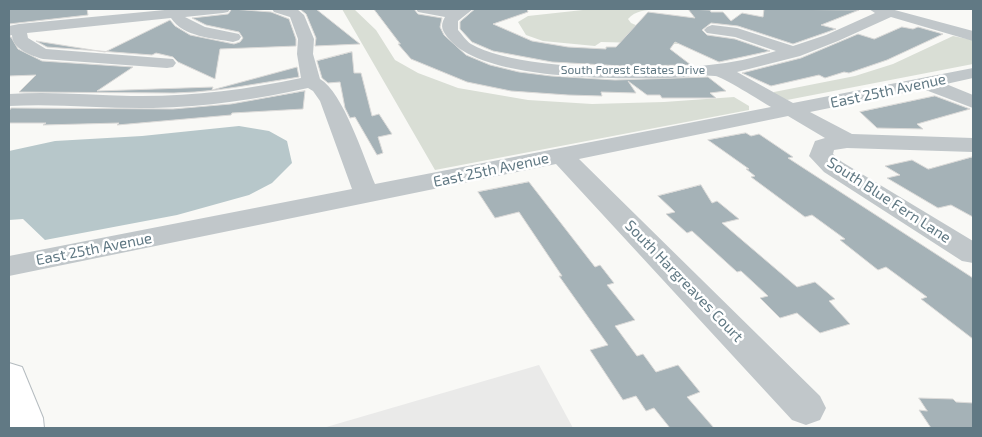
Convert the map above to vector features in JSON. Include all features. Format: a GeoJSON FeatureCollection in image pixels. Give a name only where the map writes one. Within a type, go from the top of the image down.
{"type":"FeatureCollection","features":[{"type":"Feature","properties":{"kind":"main road"},"geometry":{"type":"LineString","coordinates":[[9,378],[23,418],[24,428]]}},
{"type":"Feature","properties":{"kind":"street"},"geometry":{"type":"LineString","coordinates":[[45,25],[46,9]]}},
{"type":"Feature","properties":{"kind":"street"},"geometry":{"type":"LineString","coordinates":[[168,63],[44,54],[33,50],[20,40],[14,30],[45,25],[222,9]]}},
{"type":"Feature","properties":{"kind":"street"},"geometry":{"type":"LineString","coordinates":[[279,9],[294,12],[297,15],[306,39],[305,54],[311,82]]}},
{"type":"Feature","properties":{"kind":"street"},"geometry":{"type":"LineString","coordinates":[[423,9],[461,12]]}},
{"type":"Feature","properties":{"kind":"street"},"geometry":{"type":"LineString","coordinates":[[884,11],[973,36]]}},
{"type":"Feature","properties":{"kind":"street","name":"South Forest Estates Drive"},"geometry":{"type":"LineString","coordinates":[[461,12],[451,20],[449,29],[453,38],[465,48],[482,55],[535,68],[582,72],[713,70],[762,61],[794,52],[834,37],[884,11]]}},
{"type":"Feature","properties":{"kind":"street"},"geometry":{"type":"LineString","coordinates":[[174,13],[176,18],[190,26],[233,37]]}},
{"type":"Feature","properties":{"kind":"street"},"geometry":{"type":"LineString","coordinates":[[921,21],[945,16]]}},
{"type":"Feature","properties":{"kind":"street"},"geometry":{"type":"LineString","coordinates":[[712,30],[737,33],[794,52]]}},
{"type":"Feature","properties":{"kind":"street"},"geometry":{"type":"LineString","coordinates":[[713,70],[839,142],[973,144]]}},
{"type":"Feature","properties":{"kind":"street","name":"East 25th Avenue"},"geometry":{"type":"LineString","coordinates":[[9,266],[367,196],[973,73]]}},
{"type":"Feature","properties":{"kind":"street"},"geometry":{"type":"LineString","coordinates":[[9,100],[53,98],[129,102],[174,100],[251,92],[311,82],[320,87],[330,101],[367,196]]}},
{"type":"Feature","properties":{"kind":"street"},"geometry":{"type":"LineString","coordinates":[[926,83],[973,102]]}},
{"type":"Feature","properties":{"kind":"street","name":"South Blue Fern Lane"},"geometry":{"type":"LineString","coordinates":[[839,142],[823,146],[821,156],[833,167],[973,254]]}},
{"type":"Feature","properties":{"kind":"street","name":"South Hargreaves Court"},"geometry":{"type":"LineString","coordinates":[[562,155],[806,408]]}},
{"type":"Feature","properties":{"kind":"shaded area"},"geometry":{"type":"Polygon","coordinates":[[[342,9],[354,9],[376,30],[395,60],[418,73],[458,88],[528,100],[592,104],[664,102],[734,97],[749,106],[749,110],[435,170],[342,9]]]}},
{"type":"Feature","properties":{"kind":"shaded area"},"geometry":{"type":"Polygon","coordinates":[[[592,9],[678,9],[645,10],[628,19],[631,23],[680,44],[601,42],[595,46],[543,41],[526,35],[518,22],[528,16],[592,9]]]}},
{"type":"Feature","properties":{"kind":"shaded area"},"geometry":{"type":"Polygon","coordinates":[[[953,36],[973,40],[973,64],[787,100],[774,95],[774,92],[855,76],[893,64],[953,36]]]}},
{"type":"Feature","properties":{"kind":"shaded area"},"geometry":{"type":"Polygon","coordinates":[[[239,126],[269,131],[287,141],[292,163],[272,183],[249,195],[177,215],[45,240],[23,219],[9,220],[9,151],[55,141],[142,136],[239,126]]]}},
{"type":"Feature","properties":{"kind":"shaded area"},"geometry":{"type":"Polygon","coordinates":[[[539,365],[573,428],[323,428],[539,365]]]}},
{"type":"Feature","properties":{"kind":"building"},"geometry":{"type":"Polygon","coordinates":[[[9,9],[87,9],[88,15],[9,24],[9,9]]]}},
{"type":"Feature","properties":{"kind":"building"},"geometry":{"type":"Polygon","coordinates":[[[232,9],[271,12],[289,19],[296,39],[296,46],[220,49],[215,79],[178,62],[173,57],[156,53],[152,55],[106,51],[170,20],[175,26],[190,35],[234,44],[240,42],[243,38],[239,32],[206,25],[192,18],[228,14],[232,9]]]}},
{"type":"Feature","properties":{"kind":"building"},"geometry":{"type":"Polygon","coordinates":[[[316,9],[360,44],[315,46],[316,38],[306,14],[301,10],[316,9]]]}},
{"type":"Feature","properties":{"kind":"building"},"geometry":{"type":"Polygon","coordinates":[[[374,9],[414,9],[418,14],[442,18],[440,27],[444,35],[466,55],[490,65],[519,72],[615,80],[708,77],[726,91],[710,93],[716,98],[662,98],[660,95],[647,95],[628,81],[636,93],[601,92],[602,96],[568,95],[511,91],[467,82],[411,59],[398,44],[400,44],[374,9]]]}},
{"type":"Feature","properties":{"kind":"building"},"geometry":{"type":"Polygon","coordinates":[[[475,9],[527,9],[528,12],[493,24],[532,41],[568,47],[606,49],[606,47],[616,47],[648,12],[695,18],[688,9],[710,10],[711,12],[723,12],[731,21],[742,13],[763,17],[764,9],[859,10],[821,25],[836,29],[793,44],[738,26],[711,23],[702,30],[707,35],[735,39],[770,51],[719,62],[675,42],[670,49],[691,65],[622,66],[552,62],[493,51],[472,42],[460,29],[460,22],[475,9]]]}},
{"type":"Feature","properties":{"kind":"building"},"geometry":{"type":"Polygon","coordinates":[[[902,27],[913,29],[918,27],[943,34],[887,60],[849,73],[844,72],[825,78],[819,75],[771,86],[742,73],[801,58],[858,34],[874,39],[902,27]]]}},
{"type":"Feature","properties":{"kind":"building"},"geometry":{"type":"Polygon","coordinates":[[[11,37],[18,49],[42,61],[133,67],[97,91],[213,87],[212,90],[297,67],[299,77],[237,87],[216,90],[195,92],[19,92],[36,75],[9,76],[9,38],[11,37]]]}},
{"type":"Feature","properties":{"kind":"building"},"geometry":{"type":"Polygon","coordinates":[[[36,41],[98,51],[47,47],[36,41]]]}},
{"type":"Feature","properties":{"kind":"building"},"geometry":{"type":"Polygon","coordinates":[[[352,52],[354,73],[361,73],[372,116],[379,114],[392,134],[378,137],[383,153],[377,155],[355,117],[350,118],[345,108],[340,82],[328,83],[322,78],[317,61],[352,52]]]}},
{"type":"Feature","properties":{"kind":"building"},"geometry":{"type":"Polygon","coordinates":[[[305,91],[303,109],[232,113],[231,115],[117,125],[119,123],[43,125],[46,123],[9,123],[9,111],[11,108],[173,109],[231,104],[305,91]]]}},
{"type":"Feature","properties":{"kind":"building"},"geometry":{"type":"Polygon","coordinates":[[[935,96],[970,109],[917,124],[923,129],[877,128],[860,112],[935,96]]]}},
{"type":"Feature","properties":{"kind":"building"},"geometry":{"type":"Polygon","coordinates":[[[746,133],[751,136],[759,134],[793,157],[788,158],[973,278],[973,339],[921,299],[927,297],[886,267],[878,270],[840,240],[845,239],[812,215],[805,217],[751,177],[755,176],[746,169],[749,169],[708,140],[746,133]]]}},
{"type":"Feature","properties":{"kind":"building"},"geometry":{"type":"Polygon","coordinates":[[[973,157],[973,217],[951,205],[938,208],[887,178],[900,175],[885,166],[912,160],[928,169],[973,157]]]}},
{"type":"Feature","properties":{"kind":"building"},"geometry":{"type":"Polygon","coordinates":[[[529,182],[595,267],[600,265],[614,283],[607,285],[635,320],[615,326],[637,356],[643,354],[656,372],[678,365],[700,392],[687,397],[714,428],[670,428],[654,408],[646,411],[636,396],[623,400],[590,350],[608,345],[559,276],[562,276],[519,212],[495,218],[478,192],[529,182]]]}},
{"type":"Feature","properties":{"kind":"building"},"geometry":{"type":"Polygon","coordinates":[[[701,185],[712,203],[717,201],[739,219],[722,223],[797,287],[815,282],[835,299],[829,301],[850,324],[820,333],[797,313],[780,318],[760,298],[768,296],[741,271],[737,272],[692,231],[687,233],[666,214],[675,212],[658,196],[701,185]]]}},
{"type":"Feature","properties":{"kind":"building"},"geometry":{"type":"Polygon","coordinates":[[[919,398],[953,399],[956,402],[973,403],[973,428],[931,428],[919,410],[927,411],[919,398]]]}}]}
